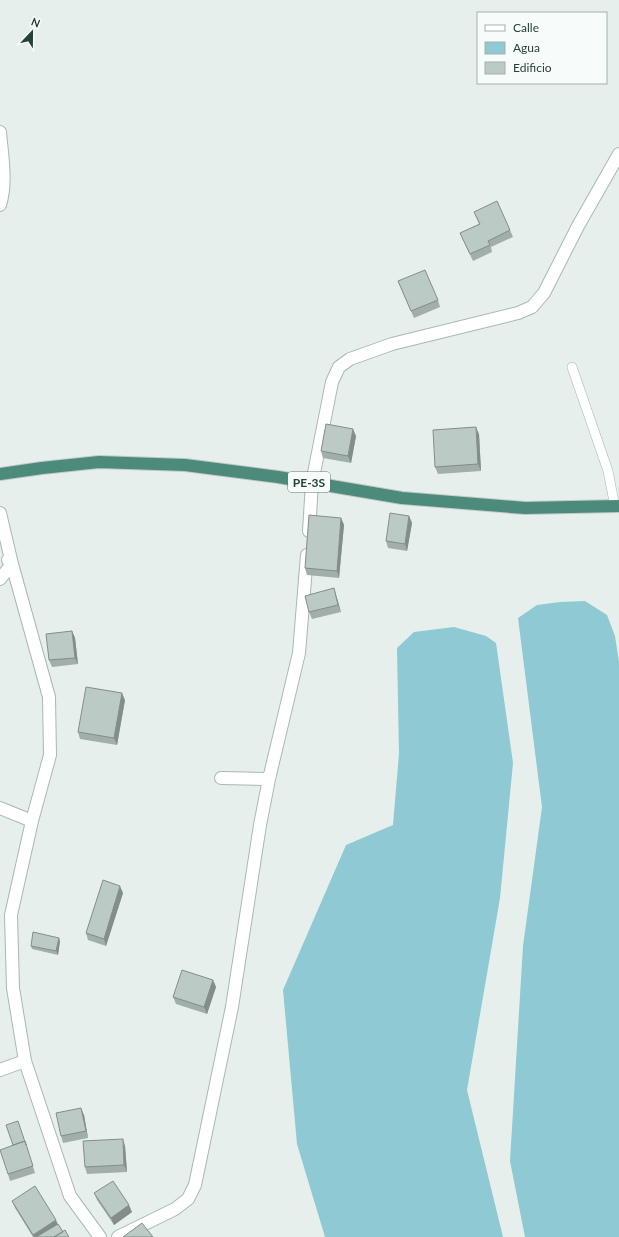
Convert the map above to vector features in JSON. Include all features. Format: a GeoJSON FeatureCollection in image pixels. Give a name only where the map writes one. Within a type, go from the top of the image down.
{"type":"FeatureCollection","features":[{"type":"Feature","properties":{"kind":"highway","name":"PE-3S"},"geometry":{"type":"LineString","coordinates":[[0,474],[42,468],[107,462],[186,465],[410,499],[525,508],[617,506]]}},
{"type":"Feature","properties":{"kind":"street"},"geometry":{"type":"LineString","coordinates":[[0,132],[3,171],[2,198],[0,205]]}},
{"type":"Feature","properties":{"kind":"street"},"geometry":{"type":"LineString","coordinates":[[118,1237],[175,1209],[188,1199],[195,1185],[232,1007],[260,825],[269,779],[299,653],[312,483],[332,382],[339,367],[350,359],[392,344],[518,312],[532,307],[544,293],[578,226],[619,154]]}},
{"type":"Feature","properties":{"kind":"street"},"geometry":{"type":"LineString","coordinates":[[0,513],[12,564],[49,697],[50,755],[32,822],[11,915],[6,954],[25,1061],[70,1196],[100,1237]]}},
{"type":"Feature","properties":{"kind":"street"},"geometry":{"type":"LineString","coordinates":[[0,548],[12,564]]}},
{"type":"Feature","properties":{"kind":"street"},"geometry":{"type":"LineString","coordinates":[[0,580],[12,564]]}},
{"type":"Feature","properties":{"kind":"street"},"geometry":{"type":"LineString","coordinates":[[221,778],[269,779]]}},
{"type":"Feature","properties":{"kind":"street"},"geometry":{"type":"LineString","coordinates":[[0,808],[32,822]]}},
{"type":"Feature","properties":{"kind":"street"},"geometry":{"type":"LineString","coordinates":[[0,1070],[25,1061]]}},
{"type":"Feature","properties":{"kind":"lane"},"geometry":{"type":"LineString","coordinates":[[572,368],[608,471],[617,506]]}},
{"type":"Feature","properties":{"kind":"water"},"geometry":{"type":"Polygon","coordinates":[[[585,601],[607,615],[615,636],[619,662],[619,1237],[525,1237],[510,1161],[523,946],[542,807],[518,618],[537,605],[585,601]]]}},
{"type":"Feature","properties":{"kind":"water"},"geometry":{"type":"Polygon","coordinates":[[[454,627],[486,636],[496,643],[513,763],[500,898],[467,1090],[503,1237],[325,1237],[297,1144],[283,990],[346,845],[393,825],[399,754],[397,648],[414,632],[454,627]]]}},
{"type":"Feature","properties":{"kind":"building"},"geometry":{"type":"Polygon","coordinates":[[[497,201],[510,230],[488,241],[490,245],[470,254],[460,233],[480,224],[474,212],[497,201]]]}},
{"type":"Feature","properties":{"kind":"building"},"geometry":{"type":"Polygon","coordinates":[[[425,270],[438,300],[411,311],[398,281],[425,270]]]}},
{"type":"Feature","properties":{"kind":"building"},"geometry":{"type":"Polygon","coordinates":[[[326,424],[353,429],[348,456],[321,451],[326,424]]]}},
{"type":"Feature","properties":{"kind":"building"},"geometry":{"type":"Polygon","coordinates":[[[476,427],[478,464],[435,467],[433,430],[476,427]]]}},
{"type":"Feature","properties":{"kind":"building"},"geometry":{"type":"Polygon","coordinates":[[[390,513],[409,516],[405,544],[386,541],[390,513]]]}},
{"type":"Feature","properties":{"kind":"building"},"geometry":{"type":"Polygon","coordinates":[[[309,515],[341,518],[337,571],[305,568],[309,515]]]}},
{"type":"Feature","properties":{"kind":"building"},"geometry":{"type":"Polygon","coordinates":[[[334,588],[338,605],[309,612],[305,596],[334,588]]]}},
{"type":"Feature","properties":{"kind":"building"},"geometry":{"type":"Polygon","coordinates":[[[72,631],[75,658],[49,660],[46,634],[72,631]]]}},
{"type":"Feature","properties":{"kind":"building"},"geometry":{"type":"Polygon","coordinates":[[[86,687],[122,693],[114,738],[78,732],[86,687]]]}},
{"type":"Feature","properties":{"kind":"building"},"geometry":{"type":"Polygon","coordinates":[[[103,880],[120,886],[104,939],[86,933],[103,880]]]}},
{"type":"Feature","properties":{"kind":"building"},"geometry":{"type":"Polygon","coordinates":[[[33,932],[59,938],[56,951],[31,946],[33,932]]]}},
{"type":"Feature","properties":{"kind":"building"},"geometry":{"type":"Polygon","coordinates":[[[182,970],[213,980],[204,1007],[173,997],[182,970]]]}},
{"type":"Feature","properties":{"kind":"building"},"geometry":{"type":"Polygon","coordinates":[[[81,1108],[86,1131],[61,1136],[56,1113],[81,1108]]]}},
{"type":"Feature","properties":{"kind":"building"},"geometry":{"type":"Polygon","coordinates":[[[18,1121],[25,1141],[13,1145],[6,1125],[18,1121]]]}},
{"type":"Feature","properties":{"kind":"building"},"geometry":{"type":"Polygon","coordinates":[[[123,1139],[124,1165],[85,1167],[83,1141],[123,1139]]]}},
{"type":"Feature","properties":{"kind":"building"},"geometry":{"type":"Polygon","coordinates":[[[25,1141],[33,1166],[8,1174],[0,1150],[25,1141]]]}},
{"type":"Feature","properties":{"kind":"building"},"geometry":{"type":"Polygon","coordinates":[[[113,1181],[129,1205],[111,1218],[94,1193],[113,1181]]]}},
{"type":"Feature","properties":{"kind":"building"},"geometry":{"type":"Polygon","coordinates":[[[35,1186],[56,1220],[33,1235],[12,1201],[35,1186]]]}},
{"type":"Feature","properties":{"kind":"building"},"geometry":{"type":"Polygon","coordinates":[[[142,1223],[153,1237],[123,1237],[142,1223]]]}},
{"type":"Feature","properties":{"kind":"building"},"geometry":{"type":"Polygon","coordinates":[[[58,1224],[63,1232],[54,1237],[36,1237],[58,1224]]]}},
{"type":"Feature","properties":{"kind":"building"},"geometry":{"type":"Polygon","coordinates":[[[65,1230],[69,1237],[54,1237],[65,1230]]]}}]}
